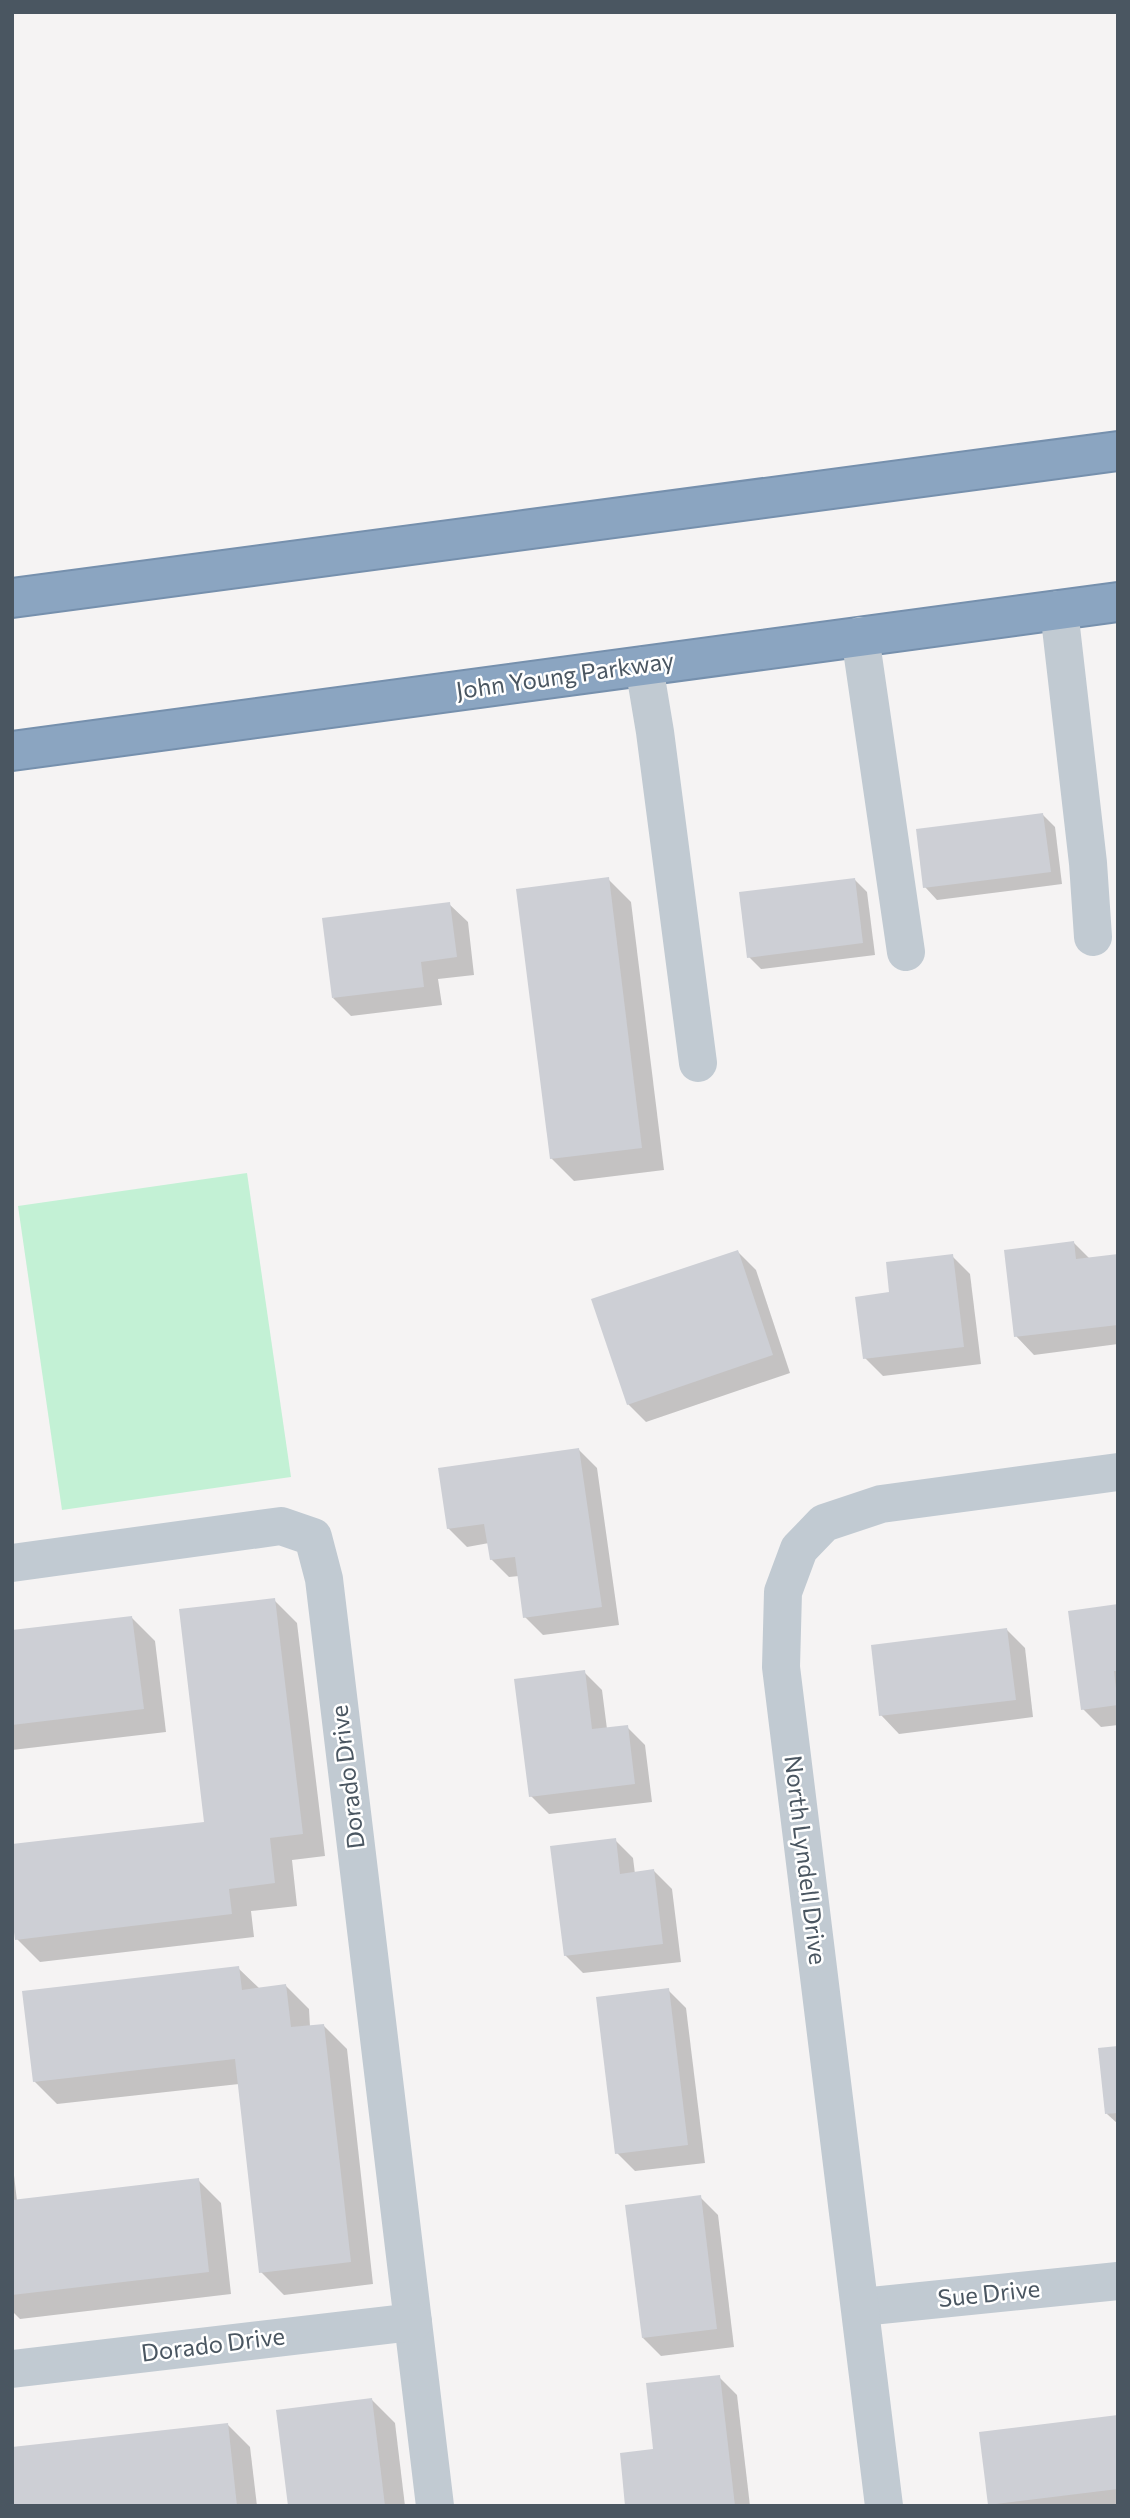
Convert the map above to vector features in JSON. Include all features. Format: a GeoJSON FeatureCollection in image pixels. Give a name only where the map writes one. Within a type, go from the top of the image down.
{"type":"FeatureCollection","features":[{"type":"Feature","properties":{"kind":"highway"},"geometry":{"type":"LineString","coordinates":[[12,598],[1118,450]]}},
{"type":"Feature","properties":{"kind":"highway","name":"John Young Parkway"},"geometry":{"type":"LineString","coordinates":[[12,751],[1118,602]]}},
{"type":"Feature","properties":{"kind":"street"},"geometry":{"type":"LineString","coordinates":[[1059,610],[1086,849],[1093,937]]}},
{"type":"Feature","properties":{"kind":"street"},"geometry":{"type":"LineString","coordinates":[[860,636],[906,952]]}},
{"type":"Feature","properties":{"kind":"street"},"geometry":{"type":"LineString","coordinates":[[644,666],[698,1063]]}},
{"type":"Feature","properties":{"kind":"street","name":"North Lyndell Drive"},"geometry":{"type":"LineString","coordinates":[[884,2506],[781,1668],[783,1592],[799,1549],[824,1523],[881,1504],[1118,1472]]}},
{"type":"Feature","properties":{"kind":"street","name":"Dorado Drive"},"geometry":{"type":"LineString","coordinates":[[12,1563],[281,1526],[313,1537],[324,1579],[435,2506]]}},
{"type":"Feature","properties":{"kind":"street","name":"Sue Drive"},"geometry":{"type":"LineString","coordinates":[[861,2307],[1118,2281]]}},
{"type":"Feature","properties":{"kind":"street","name":"Dorado Drive"},"geometry":{"type":"LineString","coordinates":[[12,2369],[413,2322]]}},
{"type":"Feature","properties":{"kind":"green space"},"geometry":{"type":"Polygon","coordinates":[[[247,1173],[291,1477],[62,1510],[18,1206],[247,1173]]]}},
{"type":"Feature","properties":{"kind":"building"},"geometry":{"type":"Polygon","coordinates":[[[1043,813],[1051,872],[923,888],[916,829],[1043,813]]]}},
{"type":"Feature","properties":{"kind":"building"},"geometry":{"type":"Polygon","coordinates":[[[609,877],[642,1148],[550,1159],[516,889],[609,877]]]}},
{"type":"Feature","properties":{"kind":"building"},"geometry":{"type":"Polygon","coordinates":[[[855,878],[863,943],[747,958],[739,892],[855,878]]]}},
{"type":"Feature","properties":{"kind":"building"},"geometry":{"type":"Polygon","coordinates":[[[450,902],[457,957],[421,962],[424,987],[332,998],[322,918],[450,902]]]}},
{"type":"Feature","properties":{"kind":"building"},"geometry":{"type":"Polygon","coordinates":[[[1074,1241],[1076,1259],[1118,1254],[1118,1325],[1014,1337],[1004,1250],[1074,1241]]]}},
{"type":"Feature","properties":{"kind":"building"},"geometry":{"type":"Polygon","coordinates":[[[738,1250],[773,1355],[627,1405],[591,1299],[738,1250]]]}},
{"type":"Feature","properties":{"kind":"building"},"geometry":{"type":"Polygon","coordinates":[[[953,1254],[964,1347],[863,1359],[855,1297],[889,1292],[886,1262],[953,1254]]]}},
{"type":"Feature","properties":{"kind":"building"},"geometry":{"type":"Polygon","coordinates":[[[579,1448],[602,1607],[523,1618],[515,1557],[490,1560],[484,1524],[447,1529],[438,1468],[579,1448]]]}},
{"type":"Feature","properties":{"kind":"building"},"geometry":{"type":"Polygon","coordinates":[[[275,1598],[303,1834],[270,1838],[275,1883],[229,1889],[232,1914],[15,1940],[12,1916],[12,1844],[204,1822],[179,1609],[275,1598]]]}},
{"type":"Feature","properties":{"kind":"building"},"geometry":{"type":"Polygon","coordinates":[[[1118,1604],[1118,1671],[1114,1671],[1118,1705],[1081,1710],[1068,1611],[1118,1604]]]}},
{"type":"Feature","properties":{"kind":"building"},"geometry":{"type":"Polygon","coordinates":[[[132,1616],[144,1709],[12,1725],[12,1630],[132,1616]]]}},
{"type":"Feature","properties":{"kind":"building"},"geometry":{"type":"Polygon","coordinates":[[[1007,1628],[1016,1700],[879,1716],[871,1645],[1007,1628]]]}},
{"type":"Feature","properties":{"kind":"building"},"geometry":{"type":"Polygon","coordinates":[[[585,1670],[592,1729],[628,1725],[635,1784],[529,1797],[514,1679],[585,1670]]]}},
{"type":"Feature","properties":{"kind":"building"},"geometry":{"type":"Polygon","coordinates":[[[616,1838],[620,1874],[654,1869],[663,1944],[564,1956],[550,1846],[616,1838]]]}},
{"type":"Feature","properties":{"kind":"building"},"geometry":{"type":"Polygon","coordinates":[[[239,1966],[242,1990],[286,1984],[291,2027],[324,2024],[351,2262],[259,2273],[235,2059],[33,2082],[22,1991],[239,1966]]]}},
{"type":"Feature","properties":{"kind":"building"},"geometry":{"type":"Polygon","coordinates":[[[669,1988],[688,2145],[615,2154],[596,1997],[669,1988]]]}},
{"type":"Feature","properties":{"kind":"building"},"geometry":{"type":"Polygon","coordinates":[[[1118,2046],[1118,2113],[1105,2114],[1098,2048],[1118,2046]]]}},
{"type":"Feature","properties":{"kind":"building"},"geometry":{"type":"Polygon","coordinates":[[[199,2178],[209,2272],[12,2295],[12,2200],[199,2178]]]}},
{"type":"Feature","properties":{"kind":"building"},"geometry":{"type":"Polygon","coordinates":[[[701,2195],[717,2329],[642,2338],[625,2205],[701,2195]]]}},
{"type":"Feature","properties":{"kind":"building"},"geometry":{"type":"Polygon","coordinates":[[[720,2375],[735,2506],[625,2506],[620,2453],[653,2449],[646,2383],[720,2375]]]}},
{"type":"Feature","properties":{"kind":"building"},"geometry":{"type":"Polygon","coordinates":[[[372,2398],[385,2506],[288,2506],[276,2410],[372,2398]]]}},
{"type":"Feature","properties":{"kind":"building"},"geometry":{"type":"Polygon","coordinates":[[[1118,2415],[1118,2489],[988,2505],[979,2432],[1118,2415]]]}},
{"type":"Feature","properties":{"kind":"building"},"geometry":{"type":"Polygon","coordinates":[[[228,2423],[237,2506],[12,2506],[12,2447],[228,2423]]]}}]}
